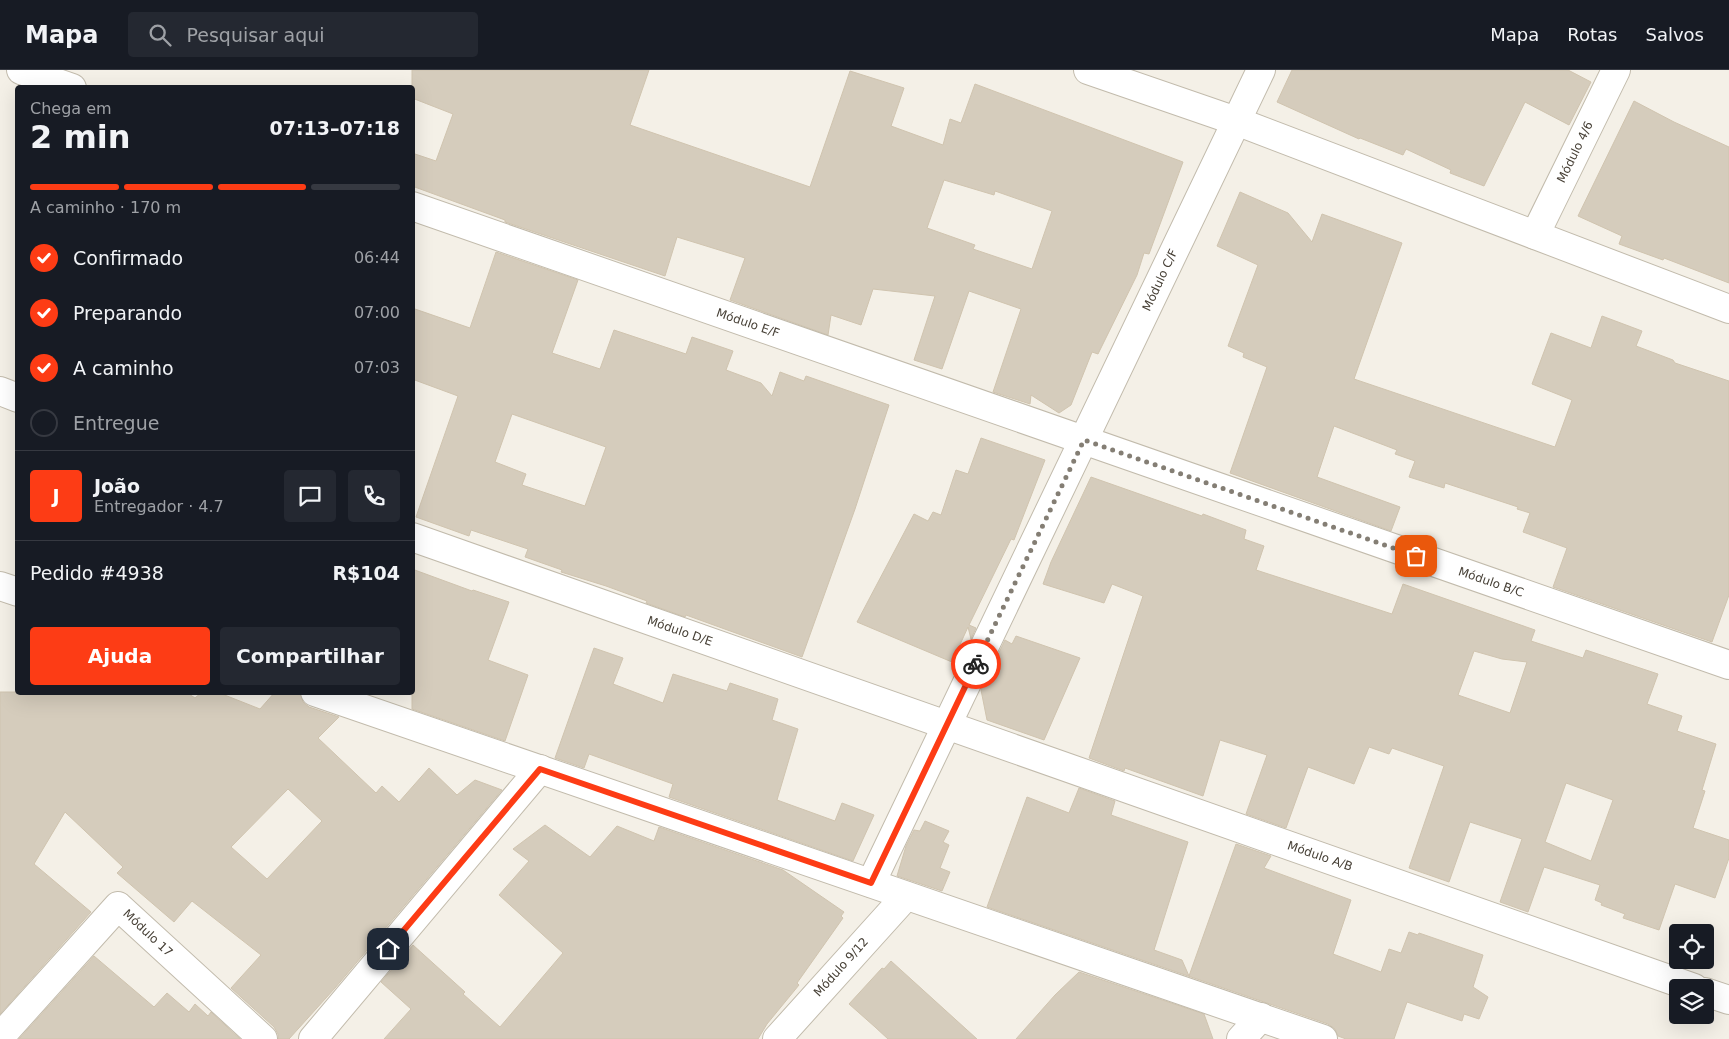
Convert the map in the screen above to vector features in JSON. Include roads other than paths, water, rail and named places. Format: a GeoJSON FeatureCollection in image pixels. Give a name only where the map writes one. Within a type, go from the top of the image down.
{"type":"FeatureCollection","features":[{"type":"Feature","properties":{"kind":"street"},"geometry":{"type":"LineString","coordinates":[[21,70],[64,85]]}},
{"type":"Feature","properties":{"kind":"street"},"geometry":{"type":"LineString","coordinates":[[1088,70],[1236,121],[1729,309]]}},
{"type":"Feature","properties":{"kind":"street","name":"Módulo C/F"},"geometry":{"type":"LineString","coordinates":[[871,883],[1261,70]]}},
{"type":"Feature","properties":{"kind":"street","name":"Módulo 4/6"},"geometry":{"type":"LineString","coordinates":[[1535,235],[1616,70]]}},
{"type":"Feature","properties":{"kind":"street","name":"Módulo E/F"},"geometry":{"type":"LineString","coordinates":[[415,207],[1084,440]]}},
{"type":"Feature","properties":{"kind":"street"},"geometry":{"type":"LineString","coordinates":[[0,392],[15,397]]}},
{"type":"Feature","properties":{"kind":"street","name":"Módulo B/C"},"geometry":{"type":"LineString","coordinates":[[1084,440],[1729,665]]}},
{"type":"Feature","properties":{"kind":"street","name":"Módulo D/E"},"geometry":{"type":"LineString","coordinates":[[415,538],[947,725]]}},
{"type":"Feature","properties":{"kind":"street"},"geometry":{"type":"LineString","coordinates":[[0,586],[15,591]]}},
{"type":"Feature","properties":{"kind":"street"},"geometry":{"type":"LineString","coordinates":[[324,695],[1323,1039]]}},
{"type":"Feature","properties":{"kind":"street","name":"Módulo A/B"},"geometry":{"type":"LineString","coordinates":[[947,725],[1669,979]]}},
{"type":"Feature","properties":{"kind":"street"},"geometry":{"type":"LineString","coordinates":[[313,1039],[540,769]]}},
{"type":"Feature","properties":{"kind":"street","name":"Módulo 9/12"},"geometry":{"type":"LineString","coordinates":[[777,1039],[906,896]]}},
{"type":"Feature","properties":{"kind":"street","name":"Módulo 17"},"geometry":{"type":"LineString","coordinates":[[0,1037],[118,906],[263,1039]]}},
{"type":"Feature","properties":{"kind":"street"},"geometry":{"type":"LineString","coordinates":[[1714,995],[1729,1000]]}},
{"type":"Feature","properties":{"kind":"street"},"geometry":{"type":"LineString","coordinates":[[1241,1039],[1261,1017]]}}]}
